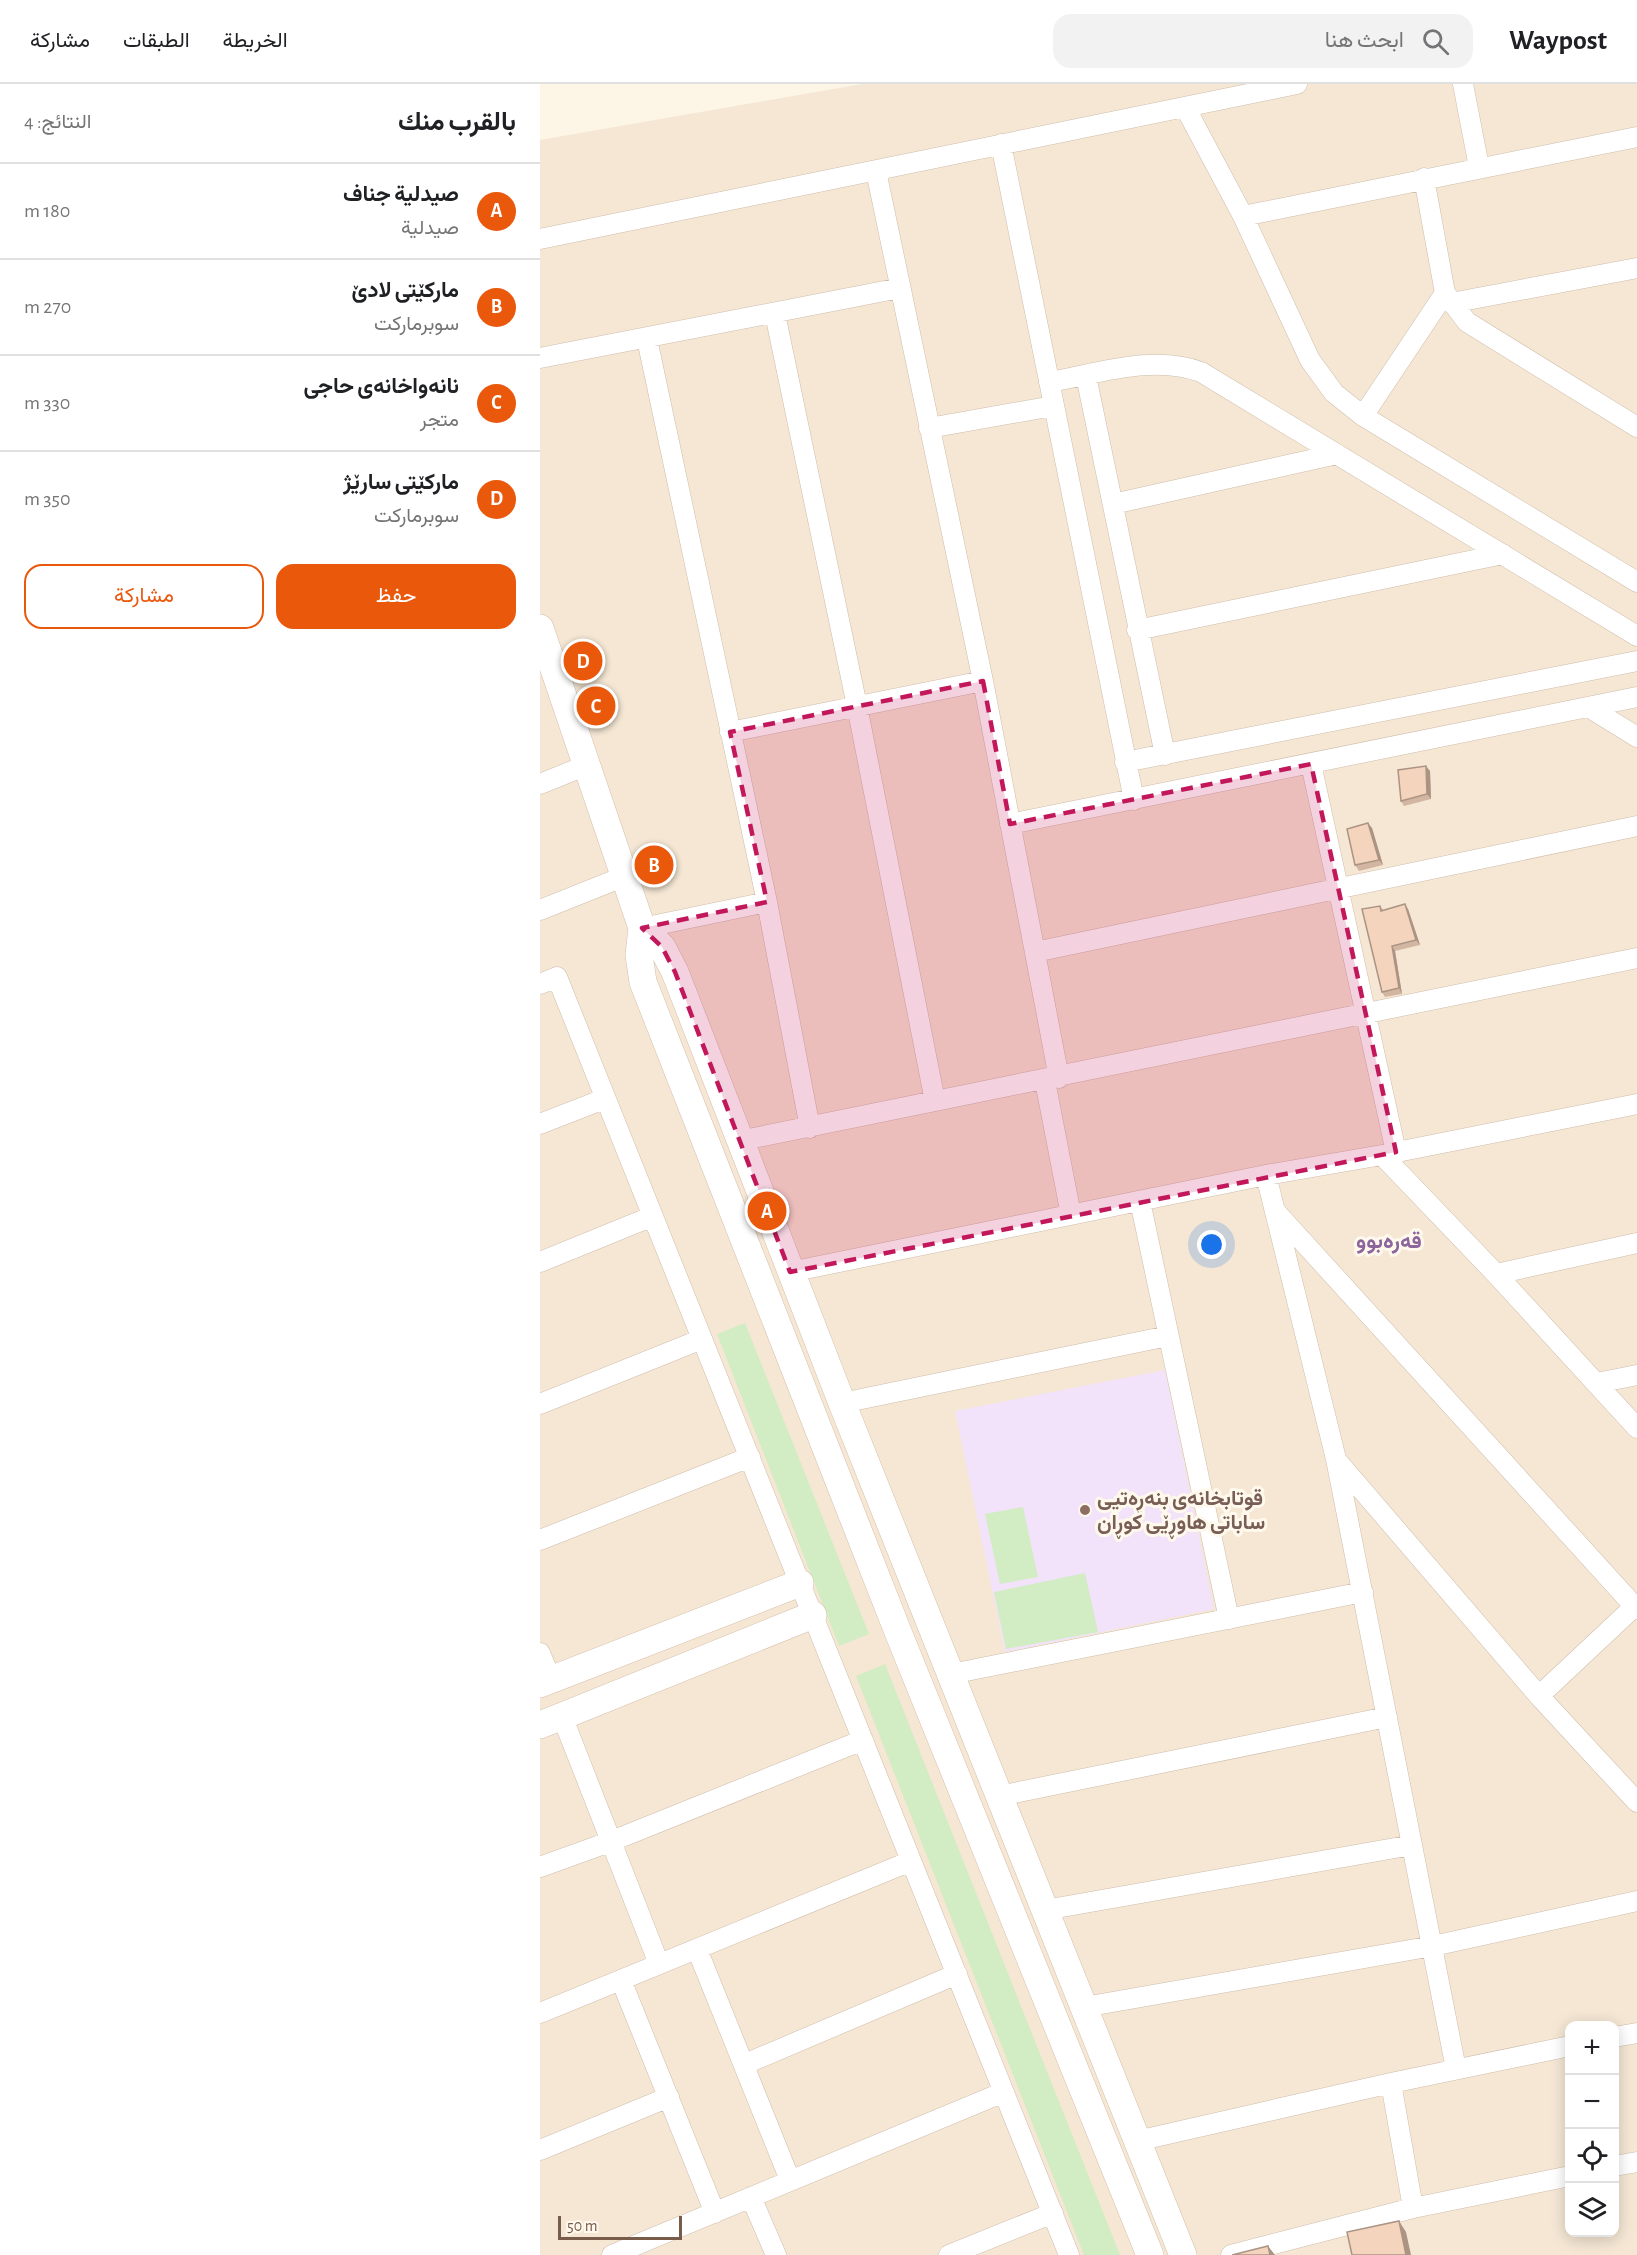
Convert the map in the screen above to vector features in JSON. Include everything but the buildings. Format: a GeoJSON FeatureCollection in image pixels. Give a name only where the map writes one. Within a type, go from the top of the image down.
{"type":"FeatureCollection","features":[{"type":"Feature","properties":{"kind":"street"},"geometry":{"type":"LineString","coordinates":[[540,239],[1297,84]]}},
{"type":"Feature","properties":{"kind":"street"},"geometry":{"type":"LineString","coordinates":[[1463,84],[1479,167]]}},
{"type":"Feature","properties":{"kind":"street"},"geometry":{"type":"LineString","coordinates":[[1185,107],[1242,216],[1310,360],[1334,393],[1363,416],[1637,582]]}},
{"type":"Feature","properties":{"kind":"street"},"geometry":{"type":"LineString","coordinates":[[1242,216],[1637,137]]}},
{"type":"Feature","properties":{"kind":"street"},"geometry":{"type":"LineString","coordinates":[[1001,144],[1134,800]]}},
{"type":"Feature","properties":{"kind":"street"},"geometry":{"type":"LineString","coordinates":[[876,171],[983,681],[1035,952],[1071,1215]]}},
{"type":"Feature","properties":{"kind":"street"},"geometry":{"type":"LineString","coordinates":[[1424,178],[1448,298],[1467,322],[1637,427]]}},
{"type":"Feature","properties":{"kind":"street"},"geometry":{"type":"LineString","coordinates":[[1363,416],[1448,298],[1637,268]]}},
{"type":"Feature","properties":{"kind":"street"},"geometry":{"type":"LineString","coordinates":[[540,358],[900,288]]}},
{"type":"Feature","properties":{"kind":"street"},"geometry":{"type":"LineString","coordinates":[[775,314],[857,706],[935,1101]]}},
{"type":"Feature","properties":{"kind":"street"},"geometry":{"type":"LineString","coordinates":[[647,339],[767,902],[810,1128]]}},
{"type":"Feature","properties":{"kind":"street"},"geometry":{"type":"LineString","coordinates":[[1049,382],[1154,364],[1190,368],[1213,378],[1637,636]]}},
{"type":"Feature","properties":{"kind":"street"},"geometry":{"type":"LineString","coordinates":[[1086,376],[1137,630],[1165,755]]}},
{"type":"Feature","properties":{"kind":"street"},"geometry":{"type":"LineString","coordinates":[[929,428],[1053,406]]}},
{"type":"Feature","properties":{"kind":"street"},"geometry":{"type":"LineString","coordinates":[[1113,504],[1337,454]]}},
{"type":"Feature","properties":{"kind":"street"},"geometry":{"type":"LineString","coordinates":[[1137,630],[1503,554]]}},
{"type":"Feature","properties":{"kind":"street"},"geometry":{"type":"LineString","coordinates":[[542,643],[587,765],[642,928],[639,955],[643,982],[898,1632],[1150,2255]]}},
{"type":"Feature","properties":{"kind":"street"},"geometry":{"type":"LineString","coordinates":[[1125,762],[1637,660]]}},
{"type":"Feature","properties":{"kind":"street"},"geometry":{"type":"LineString","coordinates":[[730,732],[983,681]]}},
{"type":"Feature","properties":{"kind":"street"},"geometry":{"type":"LineString","coordinates":[[1010,824],[1637,697]]}},
{"type":"Feature","properties":{"kind":"street"},"geometry":{"type":"LineString","coordinates":[[1590,708],[1637,737]]}},
{"type":"Feature","properties":{"kind":"street"},"geometry":{"type":"LineString","coordinates":[[1311,764],[1366,1013],[1389,1154],[1637,1428]]}},
{"type":"Feature","properties":{"kind":"street"},"geometry":{"type":"LineString","coordinates":[[540,784],[587,765]]}},
{"type":"Feature","properties":{"kind":"street"},"geometry":{"type":"LineString","coordinates":[[1035,952],[1637,826]]}},
{"type":"Feature","properties":{"kind":"street"},"geometry":{"type":"LineString","coordinates":[[540,910],[624,876]]}},
{"type":"Feature","properties":{"kind":"street"},"geometry":{"type":"LineString","coordinates":[[642,928],[767,902]]}},
{"type":"Feature","properties":{"kind":"street"},"geometry":{"type":"LineString","coordinates":[[642,928],[662,947],[672,965],[790,1272],[1183,2255]]}},
{"type":"Feature","properties":{"kind":"street"},"geometry":{"type":"LineString","coordinates":[[739,1141],[1637,958]]}},
{"type":"Feature","properties":{"kind":"street"},"geometry":{"type":"LineString","coordinates":[[540,984],[557,977],[604,1099],[1070,2255]]}},
{"type":"Feature","properties":{"kind":"street"},"geometry":{"type":"LineString","coordinates":[[540,1124],[604,1099]]}},
{"type":"Feature","properties":{"kind":"street"},"geometry":{"type":"LineString","coordinates":[[790,1272],[1266,1175],[1389,1154],[1637,1104]]}},
{"type":"Feature","properties":{"kind":"street"},"geometry":{"type":"LineString","coordinates":[[1266,1175],[1336,1460],[1456,2069]]}},
{"type":"Feature","properties":{"kind":"street"},"geometry":{"type":"LineString","coordinates":[[1140,1201],[1229,1619]]}},
{"type":"Feature","properties":{"kind":"street"},"geometry":{"type":"LineString","coordinates":[[1274,1210],[1636,1607],[1539,1696]]}},
{"type":"Feature","properties":{"kind":"street"},"geometry":{"type":"LineString","coordinates":[[540,1262],[653,1216]]}},
{"type":"Feature","properties":{"kind":"street"},"geometry":{"type":"LineString","coordinates":[[1496,1274],[1637,1243]]}},
{"type":"Feature","properties":{"kind":"street"},"geometry":{"type":"LineString","coordinates":[[842,1403],[1168,1336]]}},
{"type":"Feature","properties":{"kind":"street"},"geometry":{"type":"LineString","coordinates":[[540,1404],[702,1339]]}},
{"type":"Feature","properties":{"kind":"street"},"geometry":{"type":"LineString","coordinates":[[1597,1383],[1637,1375]]}},
{"type":"Feature","properties":{"kind":"street"},"geometry":{"type":"LineString","coordinates":[[540,1540],[750,1457]]}},
{"type":"Feature","properties":{"kind":"street"},"geometry":{"type":"LineString","coordinates":[[1336,1460],[1539,1696],[1637,1802]]}},
{"type":"Feature","properties":{"kind":"street"},"geometry":{"type":"LineString","coordinates":[[540,1653],[545,1682],[800,1583]]}},
{"type":"Feature","properties":{"kind":"street"},"geometry":{"type":"LineString","coordinates":[[951,1674],[1363,1592]]}},
{"type":"Feature","properties":{"kind":"street"},"geometry":{"type":"LineString","coordinates":[[659,1964],[612,1841],[551,1721],[813,1615]]}},
{"type":"Feature","properties":{"kind":"street"},"geometry":{"type":"LineString","coordinates":[[898,1632],[928,1619]]}},
{"type":"Feature","properties":{"kind":"street"},"geometry":{"type":"LineString","coordinates":[[999,1796],[1387,1718]]}},
{"type":"Feature","properties":{"kind":"street"},"geometry":{"type":"LineString","coordinates":[[540,1867],[612,1841],[863,1740]]}},
{"type":"Feature","properties":{"kind":"street"},"geometry":{"type":"LineString","coordinates":[[1045,1911],[1412,1845]]}},
{"type":"Feature","properties":{"kind":"street"},"geometry":{"type":"LineString","coordinates":[[540,2013],[911,1861]]}},
{"type":"Feature","properties":{"kind":"street"},"geometry":{"type":"LineString","coordinates":[[1084,2007],[1432,1946],[1637,1901]]}},
{"type":"Feature","properties":{"kind":"street"},"geometry":{"type":"LineString","coordinates":[[697,1949],[790,2180]]}},
{"type":"Feature","properties":{"kind":"street"},"geometry":{"type":"LineString","coordinates":[[744,2064],[957,1974]]}},
{"type":"Feature","properties":{"kind":"street"},"geometry":{"type":"LineString","coordinates":[[621,1980],[715,2213]]}},
{"type":"Feature","properties":{"kind":"street"},"geometry":{"type":"LineString","coordinates":[[1619,2036],[1637,2033]]}},
{"type":"Feature","properties":{"kind":"street"},"geometry":{"type":"LineString","coordinates":[[1137,2141],[1390,2083],[1565,2047]]}},
{"type":"Feature","properties":{"kind":"street"},"geometry":{"type":"LineString","coordinates":[[1390,2083],[1413,2208]]}},
{"type":"Feature","properties":{"kind":"street"},"geometry":{"type":"LineString","coordinates":[[612,2255],[1004,2092]]}},
{"type":"Feature","properties":{"kind":"street"},"geometry":{"type":"LineString","coordinates":[[540,2150],[669,2097]]}},
{"type":"Feature","properties":{"kind":"street"},"geometry":{"type":"LineString","coordinates":[[1619,2165],[1637,2162]]}},
{"type":"Feature","properties":{"kind":"street"},"geometry":{"type":"LineString","coordinates":[[1232,2255],[1413,2208],[1565,2177]]}},
{"type":"Feature","properties":{"kind":"street"},"geometry":{"type":"LineString","coordinates":[[751,2197],[776,2255]]}},
{"type":"Feature","properties":{"kind":"street"},"geometry":{"type":"LineString","coordinates":[[949,2255],[1053,2213]]}},
{"type":"Feature","properties":{"kind":"highlighted area"},"geometry":{"type":"Polygon","coordinates":[[[983,681],[1010,824],[1311,764],[1396,1152],[790,1272],[675,972],[662,947],[642,928],[767,902],[730,732],[983,681]]]}},
{"type":"Feature","properties":{"kind":"shaded area"},"geometry":{"type":"Polygon","coordinates":[[[862,84],[1637,84],[1637,2255],[540,2255],[540,140],[862,84]]]}},
{"type":"Feature","properties":{"kind":"shaded area","name":"قوتابخانەی بنەڕەتیی ساباتی هاوڕێی کوڕان"},"geometry":{"type":"Polygon","coordinates":[[[1165,1370],[1214,1609],[1005,1652],[955,1411],[1165,1370]]]}},
{"type":"Feature","properties":{"kind":"green space"},"geometry":{"type":"Polygon","coordinates":[[[745,1323],[869,1634],[839,1646],[717,1334],[745,1323]]]}},
{"type":"Feature","properties":{"kind":"green space"},"geometry":{"type":"Polygon","coordinates":[[[1023,1507],[1038,1577],[1000,1584],[985,1514],[1023,1507]]]}},
{"type":"Feature","properties":{"kind":"green space"},"geometry":{"type":"Polygon","coordinates":[[[1085,1573],[1098,1632],[1006,1649],[994,1592],[1085,1573]]]}},
{"type":"Feature","properties":{"kind":"green space"},"geometry":{"type":"Polygon","coordinates":[[[885,1664],[1120,2255],[1084,2255],[856,1676],[885,1664]]]}},
{"type":"Feature","properties":{"kind":"place","name":"مارکێتی سارێژ"},"geometry":{"type":"Point","coordinates":[583,661]}},
{"type":"Feature","properties":{"kind":"place","name":"نانەواخانەی حاجی"},"geometry":{"type":"Point","coordinates":[596,706]}},
{"type":"Feature","properties":{"kind":"place","name":"ماركێتی لادێ"},"geometry":{"type":"Point","coordinates":[654,865]}},
{"type":"Feature","properties":{"kind":"place","name":"صيدلية جناف"},"geometry":{"type":"Point","coordinates":[767,1211]}},
{"type":"Feature","properties":{"kind":"place","name":"قوتابخانەی بنەڕەتیی ساباتی هاوڕێی کوڕان"},"geometry":{"type":"Point","coordinates":[1085,1510]}},
{"type":"Feature","properties":{"kind":"district","name":"قەرەبوو"},"geometry":{"type":"Point","coordinates":[1389,1240]}}]}
